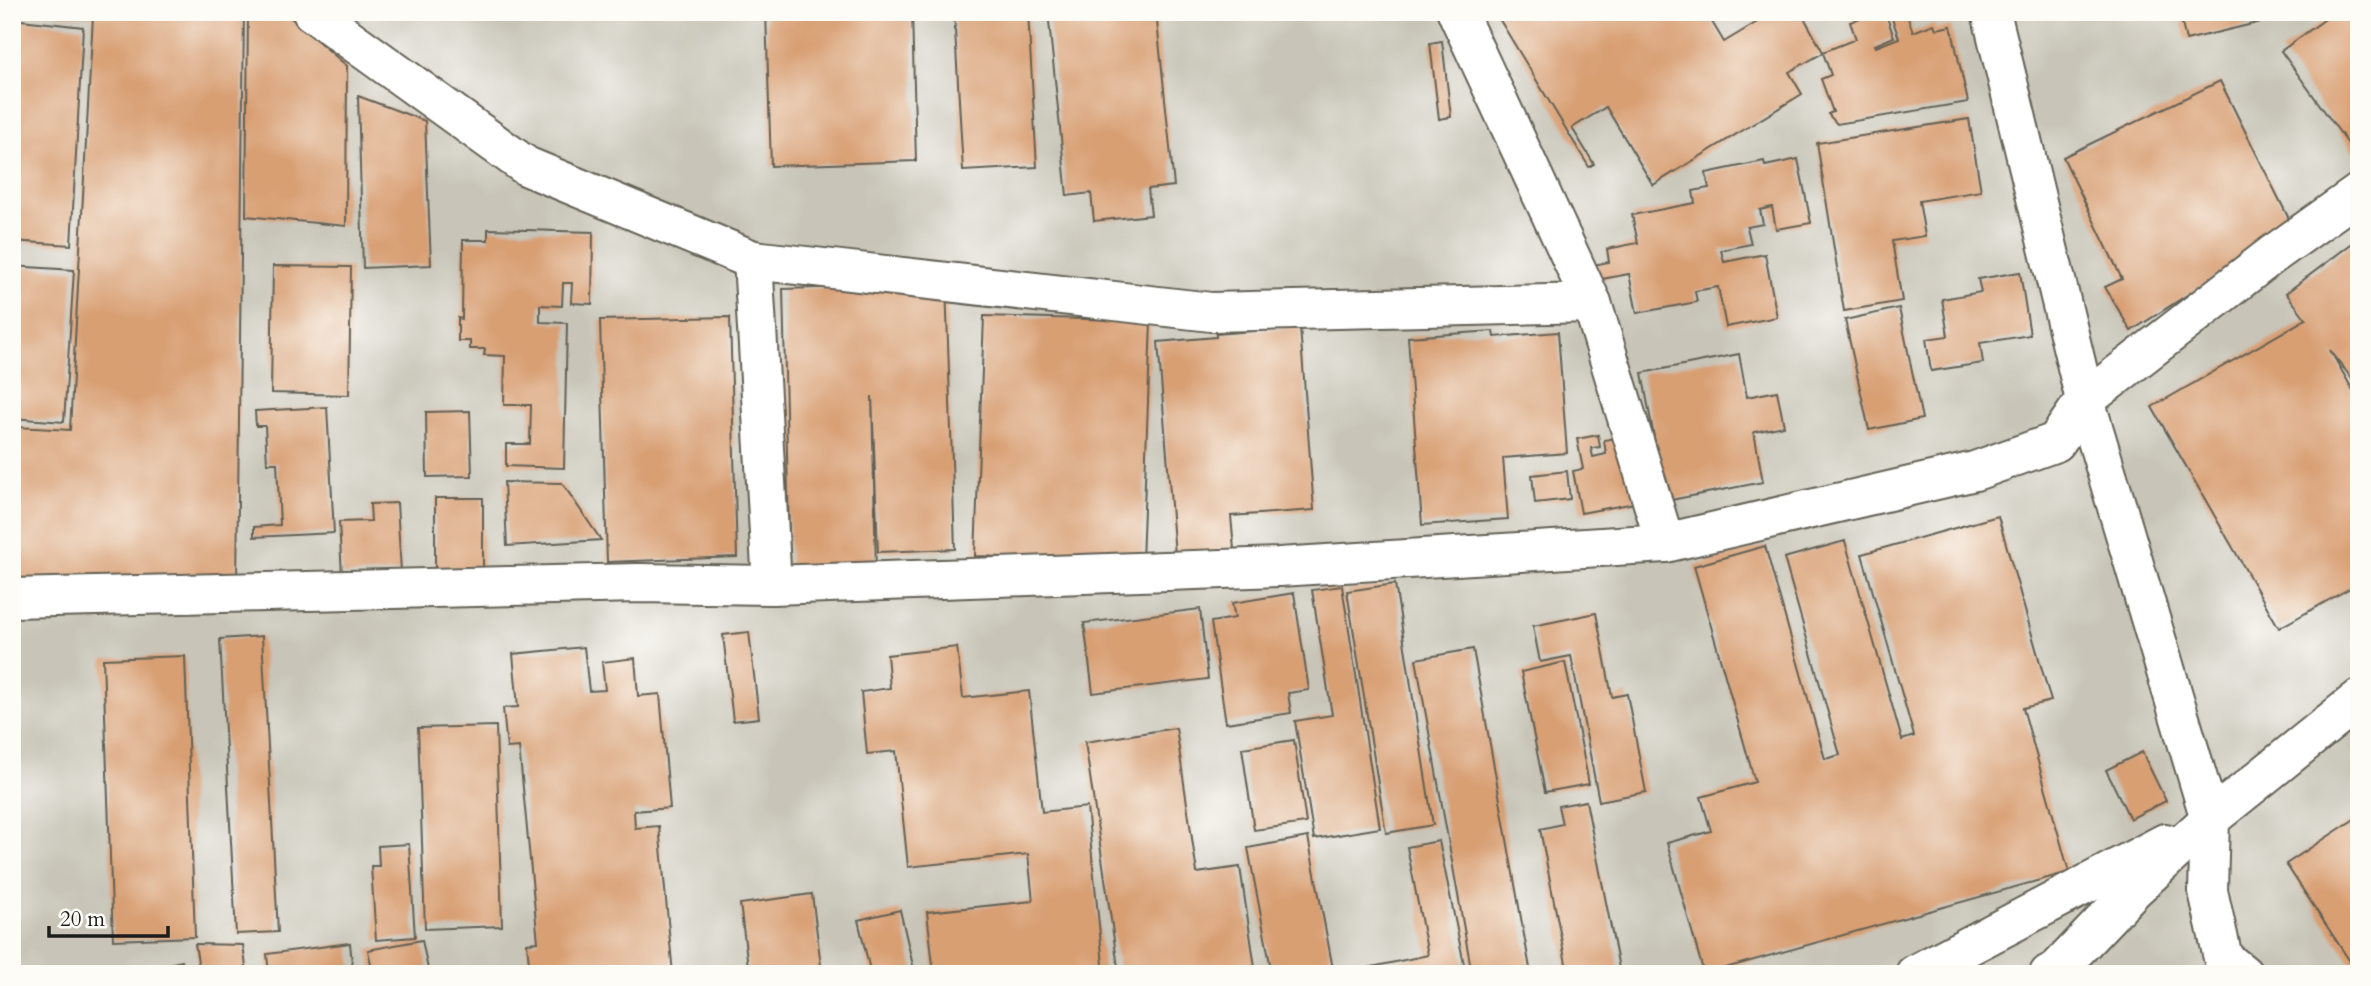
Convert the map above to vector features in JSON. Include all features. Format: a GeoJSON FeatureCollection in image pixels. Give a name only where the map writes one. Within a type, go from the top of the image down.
{"type":"FeatureCollection","features":[{"type":"Feature","properties":{"kind":"street"},"geometry":{"type":"LineString","coordinates":[[312,12],[526,166],[753,260],[1211,312],[1592,303]]}},
{"type":"Feature","properties":{"kind":"street"},"geometry":{"type":"LineString","coordinates":[[1457,12],[1592,303],[1665,543]]}},
{"type":"Feature","properties":{"kind":"street"},"geometry":{"type":"LineString","coordinates":[[1991,12],[2085,400],[2210,819],[2208,891],[2223,958],[2242,974]]}},
{"type":"Feature","properties":{"kind":"street"},"geometry":{"type":"LineString","coordinates":[[12,598],[638,583],[772,585],[1279,567],[1665,543],[1975,471],[2056,442],[2085,400],[2272,254],[2359,193]]}},
{"type":"Feature","properties":{"kind":"street"},"geometry":{"type":"LineString","coordinates":[[753,260],[772,585]]}},
{"type":"Feature","properties":{"kind":"street"},"geometry":{"type":"LineString","coordinates":[[2049,974],[2057,970],[2134,889],[2210,819],[2359,699]]}},
{"type":"Feature","properties":{"kind":"street"},"geometry":{"type":"LineString","coordinates":[[1915,974],[2210,819]]}},
{"type":"Feature","properties":{"kind":"shaded area"},"geometry":{"type":"Polygon","coordinates":[[[12,12],[2359,12],[2359,974],[1928,974],[1913,958],[1864,974],[12,974],[12,12]]]}},
{"type":"Feature","properties":{"kind":"building"},"geometry":{"type":"Polygon","coordinates":[[[57,12],[244,12],[237,582],[12,583],[12,502],[17,427],[70,430],[93,16],[57,15],[57,12]]]}},
{"type":"Feature","properties":{"kind":"building"},"geometry":{"type":"Polygon","coordinates":[[[248,12],[284,12],[347,66],[346,226],[246,216],[248,12]]]}},
{"type":"Feature","properties":{"kind":"building"},"geometry":{"type":"Polygon","coordinates":[[[766,12],[912,12],[916,161],[771,166],[766,12]]]}},
{"type":"Feature","properties":{"kind":"building"},"geometry":{"type":"Polygon","coordinates":[[[954,12],[1028,12],[1037,167],[963,171],[954,12]]]}},
{"type":"Feature","properties":{"kind":"building"},"geometry":{"type":"Polygon","coordinates":[[[1048,12],[1156,12],[1174,186],[1148,189],[1151,215],[1094,221],[1091,193],[1067,196],[1048,12]]]}},
{"type":"Feature","properties":{"kind":"building"},"geometry":{"type":"Polygon","coordinates":[[[1495,12],[1706,12],[1724,42],[1774,12],[1801,12],[1823,52],[1856,39],[1850,22],[1875,12],[1885,12],[1894,37],[1875,45],[1876,47],[1899,38],[1890,13],[1913,12],[1907,15],[1913,32],[1934,24],[1936,29],[1951,26],[1968,102],[1837,124],[1828,114],[1833,112],[1821,79],[1831,75],[1823,53],[1789,72],[1802,94],[1653,185],[1606,107],[1572,128],[1594,164],[1589,167],[1495,12]]]}},
{"type":"Feature","properties":{"kind":"building"},"geometry":{"type":"Polygon","coordinates":[[[2179,12],[2285,12],[2286,16],[2186,40],[2179,12]]]}},
{"type":"Feature","properties":{"kind":"building"},"geometry":{"type":"Polygon","coordinates":[[[2335,12],[2359,12],[2359,159],[2281,51],[2335,12]]]}},
{"type":"Feature","properties":{"kind":"building"},"geometry":{"type":"Polygon","coordinates":[[[12,19],[83,27],[71,245],[12,241],[12,19]]]}},
{"type":"Feature","properties":{"kind":"building"},"geometry":{"type":"Polygon","coordinates":[[[1442,41],[1451,117],[1439,119],[1430,43],[1442,41]]]}},
{"type":"Feature","properties":{"kind":"building"},"geometry":{"type":"Polygon","coordinates":[[[2220,81],[2293,227],[2131,331],[2105,287],[2122,279],[2063,157],[2220,81]]]}},
{"type":"Feature","properties":{"kind":"building"},"geometry":{"type":"Polygon","coordinates":[[[358,96],[425,121],[431,265],[363,268],[358,96]]]}},
{"type":"Feature","properties":{"kind":"building"},"geometry":{"type":"Polygon","coordinates":[[[1969,119],[1981,191],[1919,201],[1925,236],[1892,241],[1902,301],[1844,311],[1817,143],[1969,119]]]}},
{"type":"Feature","properties":{"kind":"building"},"geometry":{"type":"Polygon","coordinates":[[[1798,159],[1811,223],[1776,229],[1772,207],[1760,210],[1763,224],[1747,227],[1751,244],[1721,250],[1724,262],[1765,254],[1777,317],[1726,327],[1718,287],[1695,291],[1697,302],[1637,313],[1629,274],[1591,281],[1588,266],[1609,262],[1607,249],[1638,243],[1632,215],[1695,203],[1693,191],[1709,188],[1706,173],[1764,161],[1765,166],[1798,159]]]}},
{"type":"Feature","properties":{"kind":"building"},"geometry":{"type":"Polygon","coordinates":[[[488,229],[593,232],[592,304],[571,303],[572,283],[563,283],[562,306],[540,305],[540,322],[567,323],[564,468],[506,466],[506,444],[530,444],[531,405],[504,405],[505,356],[484,355],[485,349],[470,349],[470,341],[458,341],[458,318],[462,319],[463,240],[488,240],[488,229]]]}},
{"type":"Feature","properties":{"kind":"building"},"geometry":{"type":"Polygon","coordinates":[[[2359,238],[2359,388],[2330,350],[2359,401],[2359,583],[2279,628],[2152,407],[2306,319],[2286,293],[2359,238]]]}},
{"type":"Feature","properties":{"kind":"building"},"geometry":{"type":"Polygon","coordinates":[[[12,266],[74,270],[64,422],[12,418],[12,266]]]}},
{"type":"Feature","properties":{"kind":"building"},"geometry":{"type":"Polygon","coordinates":[[[273,266],[351,267],[349,395],[271,393],[273,266]]]}},
{"type":"Feature","properties":{"kind":"building"},"geometry":{"type":"Polygon","coordinates":[[[2020,272],[2030,335],[1980,343],[1983,363],[1931,371],[1926,339],[1948,336],[1942,299],[1981,292],[1978,279],[2020,272]]]}},
{"type":"Feature","properties":{"kind":"building"},"geometry":{"type":"Polygon","coordinates":[[[946,284],[955,549],[878,552],[872,396],[876,572],[790,574],[783,289],[946,284]]]}},
{"type":"Feature","properties":{"kind":"building"},"geometry":{"type":"Polygon","coordinates":[[[1899,308],[1922,419],[1869,430],[1845,320],[1899,308]]]}},
{"type":"Feature","properties":{"kind":"building"},"geometry":{"type":"Polygon","coordinates":[[[984,316],[1151,321],[1142,562],[975,556],[984,316]]]}},
{"type":"Feature","properties":{"kind":"building"},"geometry":{"type":"Polygon","coordinates":[[[730,317],[737,557],[607,562],[600,320],[730,317]]]}},
{"type":"Feature","properties":{"kind":"building"},"geometry":{"type":"Polygon","coordinates":[[[1300,327],[1314,510],[1231,516],[1234,549],[1175,555],[1158,342],[1300,327]]]}},
{"type":"Feature","properties":{"kind":"building"},"geometry":{"type":"Polygon","coordinates":[[[1493,331],[1494,337],[1558,332],[1567,453],[1503,458],[1508,519],[1422,525],[1408,337],[1493,331]]]}},
{"type":"Feature","properties":{"kind":"building"},"geometry":{"type":"Polygon","coordinates":[[[1739,354],[1747,397],[1777,391],[1784,426],[1754,432],[1763,482],[1666,501],[1642,373],[1739,354]]]}},
{"type":"Feature","properties":{"kind":"building"},"geometry":{"type":"Polygon","coordinates":[[[327,407],[334,533],[254,537],[254,527],[280,525],[277,463],[267,463],[265,426],[256,426],[255,411],[327,407]]]}},
{"type":"Feature","properties":{"kind":"building"},"geometry":{"type":"Polygon","coordinates":[[[470,411],[472,476],[427,477],[426,412],[470,411]]]}},
{"type":"Feature","properties":{"kind":"building"},"geometry":{"type":"Polygon","coordinates":[[[1598,435],[1600,447],[1591,448],[1593,457],[1606,454],[1604,440],[1622,437],[1635,503],[1581,513],[1573,471],[1583,469],[1577,439],[1598,435]]]}},
{"type":"Feature","properties":{"kind":"building"},"geometry":{"type":"Polygon","coordinates":[[[1567,471],[1570,499],[1535,503],[1532,475],[1567,471]]]}},
{"type":"Feature","properties":{"kind":"building"},"geometry":{"type":"Polygon","coordinates":[[[504,482],[562,483],[601,540],[507,546],[504,482]]]}},
{"type":"Feature","properties":{"kind":"building"},"geometry":{"type":"Polygon","coordinates":[[[435,498],[483,498],[483,568],[435,568],[435,498]]]}},
{"type":"Feature","properties":{"kind":"building"},"geometry":{"type":"Polygon","coordinates":[[[397,503],[401,572],[342,575],[339,522],[371,521],[370,504],[397,503]]]}},
{"type":"Feature","properties":{"kind":"building"},"geometry":{"type":"Polygon","coordinates":[[[1998,516],[2051,701],[2023,708],[2069,872],[1704,974],[1667,843],[1711,831],[1701,797],[1755,782],[1694,566],[1765,546],[1825,759],[1840,755],[1784,558],[1845,541],[1902,740],[1914,736],[1862,554],[1998,516]]]}},
{"type":"Feature","properties":{"kind":"building"},"geometry":{"type":"Polygon","coordinates":[[[1395,584],[1433,825],[1386,833],[1347,591],[1395,584]]]}},
{"type":"Feature","properties":{"kind":"building"},"geometry":{"type":"Polygon","coordinates":[[[1342,586],[1380,828],[1314,839],[1295,721],[1332,715],[1312,590],[1342,586]]]}},
{"type":"Feature","properties":{"kind":"building"},"geometry":{"type":"Polygon","coordinates":[[[1294,593],[1309,690],[1288,693],[1291,713],[1226,723],[1211,622],[1235,618],[1232,603],[1294,593]]]}},
{"type":"Feature","properties":{"kind":"building"},"geometry":{"type":"Polygon","coordinates":[[[1200,609],[1208,679],[1093,693],[1084,623],[1200,609]]]}},
{"type":"Feature","properties":{"kind":"building"},"geometry":{"type":"Polygon","coordinates":[[[1596,613],[1612,697],[1627,694],[1646,792],[1599,801],[1571,656],[1540,662],[1533,626],[1596,613]]]}},
{"type":"Feature","properties":{"kind":"building"},"geometry":{"type":"Polygon","coordinates":[[[749,632],[759,718],[733,721],[723,635],[749,632]]]}},
{"type":"Feature","properties":{"kind":"building"},"geometry":{"type":"Polygon","coordinates":[[[262,636],[278,932],[236,934],[220,639],[262,636]]]}},
{"type":"Feature","properties":{"kind":"building"},"geometry":{"type":"Polygon","coordinates":[[[584,647],[589,691],[605,690],[602,662],[635,658],[638,696],[660,694],[670,808],[634,811],[635,828],[659,826],[673,974],[530,974],[527,943],[538,942],[519,747],[507,748],[503,708],[518,707],[513,654],[584,647]]]}},
{"type":"Feature","properties":{"kind":"building"},"geometry":{"type":"Polygon","coordinates":[[[957,647],[963,698],[1029,691],[1042,812],[1087,807],[1104,974],[934,974],[927,912],[1033,901],[1028,854],[908,867],[896,751],[867,754],[861,692],[890,688],[887,655],[957,647]]]}},
{"type":"Feature","properties":{"kind":"building"},"geometry":{"type":"Polygon","coordinates":[[[1473,649],[1531,974],[1472,974],[1416,659],[1473,649]]]}},
{"type":"Feature","properties":{"kind":"building"},"geometry":{"type":"Polygon","coordinates":[[[185,656],[195,937],[113,940],[103,659],[185,656]]]}},
{"type":"Feature","properties":{"kind":"building"},"geometry":{"type":"Polygon","coordinates":[[[1565,662],[1589,784],[1545,792],[1521,672],[1565,662]]]}},
{"type":"Feature","properties":{"kind":"building"},"geometry":{"type":"Polygon","coordinates":[[[496,726],[502,926],[425,929],[418,728],[496,726]]]}},
{"type":"Feature","properties":{"kind":"building"},"geometry":{"type":"Polygon","coordinates":[[[1176,728],[1197,873],[1240,867],[1256,974],[1119,974],[1085,742],[1176,728]]]}},
{"type":"Feature","properties":{"kind":"building"},"geometry":{"type":"Polygon","coordinates":[[[1294,740],[1306,823],[1254,830],[1242,748],[1294,740]]]}},
{"type":"Feature","properties":{"kind":"building"},"geometry":{"type":"Polygon","coordinates":[[[2142,752],[2166,801],[2130,819],[2106,770],[2142,752]]]}},
{"type":"Feature","properties":{"kind":"building"},"geometry":{"type":"Polygon","coordinates":[[[1586,801],[1619,968],[1596,974],[1568,974],[1540,829],[1562,824],[1558,806],[1586,801]]]}},
{"type":"Feature","properties":{"kind":"building"},"geometry":{"type":"Polygon","coordinates":[[[2359,816],[2359,966],[2353,966],[2286,864],[2359,816]]]}},
{"type":"Feature","properties":{"kind":"building"},"geometry":{"type":"Polygon","coordinates":[[[1308,837],[1334,974],[1272,974],[1248,848],[1308,837]]]}},
{"type":"Feature","properties":{"kind":"building"},"geometry":{"type":"Polygon","coordinates":[[[1439,841],[1466,974],[1368,974],[1367,968],[1428,955],[1407,847],[1439,841]]]}},
{"type":"Feature","properties":{"kind":"building"},"geometry":{"type":"Polygon","coordinates":[[[409,844],[415,937],[376,940],[371,866],[379,866],[378,846],[409,844]]]}},
{"type":"Feature","properties":{"kind":"building"},"geometry":{"type":"Polygon","coordinates":[[[812,894],[822,974],[749,974],[740,904],[812,894]]]}},
{"type":"Feature","properties":{"kind":"building"},"geometry":{"type":"Polygon","coordinates":[[[900,910],[915,974],[871,974],[858,920],[900,910]]]}},
{"type":"Feature","properties":{"kind":"building"},"geometry":{"type":"Polygon","coordinates":[[[422,940],[429,974],[373,974],[368,950],[422,940]]]}},
{"type":"Feature","properties":{"kind":"building"},"geometry":{"type":"Polygon","coordinates":[[[350,943],[353,974],[269,974],[267,954],[350,943]]]}},
{"type":"Feature","properties":{"kind":"building"},"geometry":{"type":"Polygon","coordinates":[[[195,944],[243,945],[247,974],[200,974],[195,944]]]}},
{"type":"Feature","properties":{"kind":"building"},"geometry":{"type":"Polygon","coordinates":[[[182,961],[185,974],[127,974],[127,973],[182,961]]]}}]}
